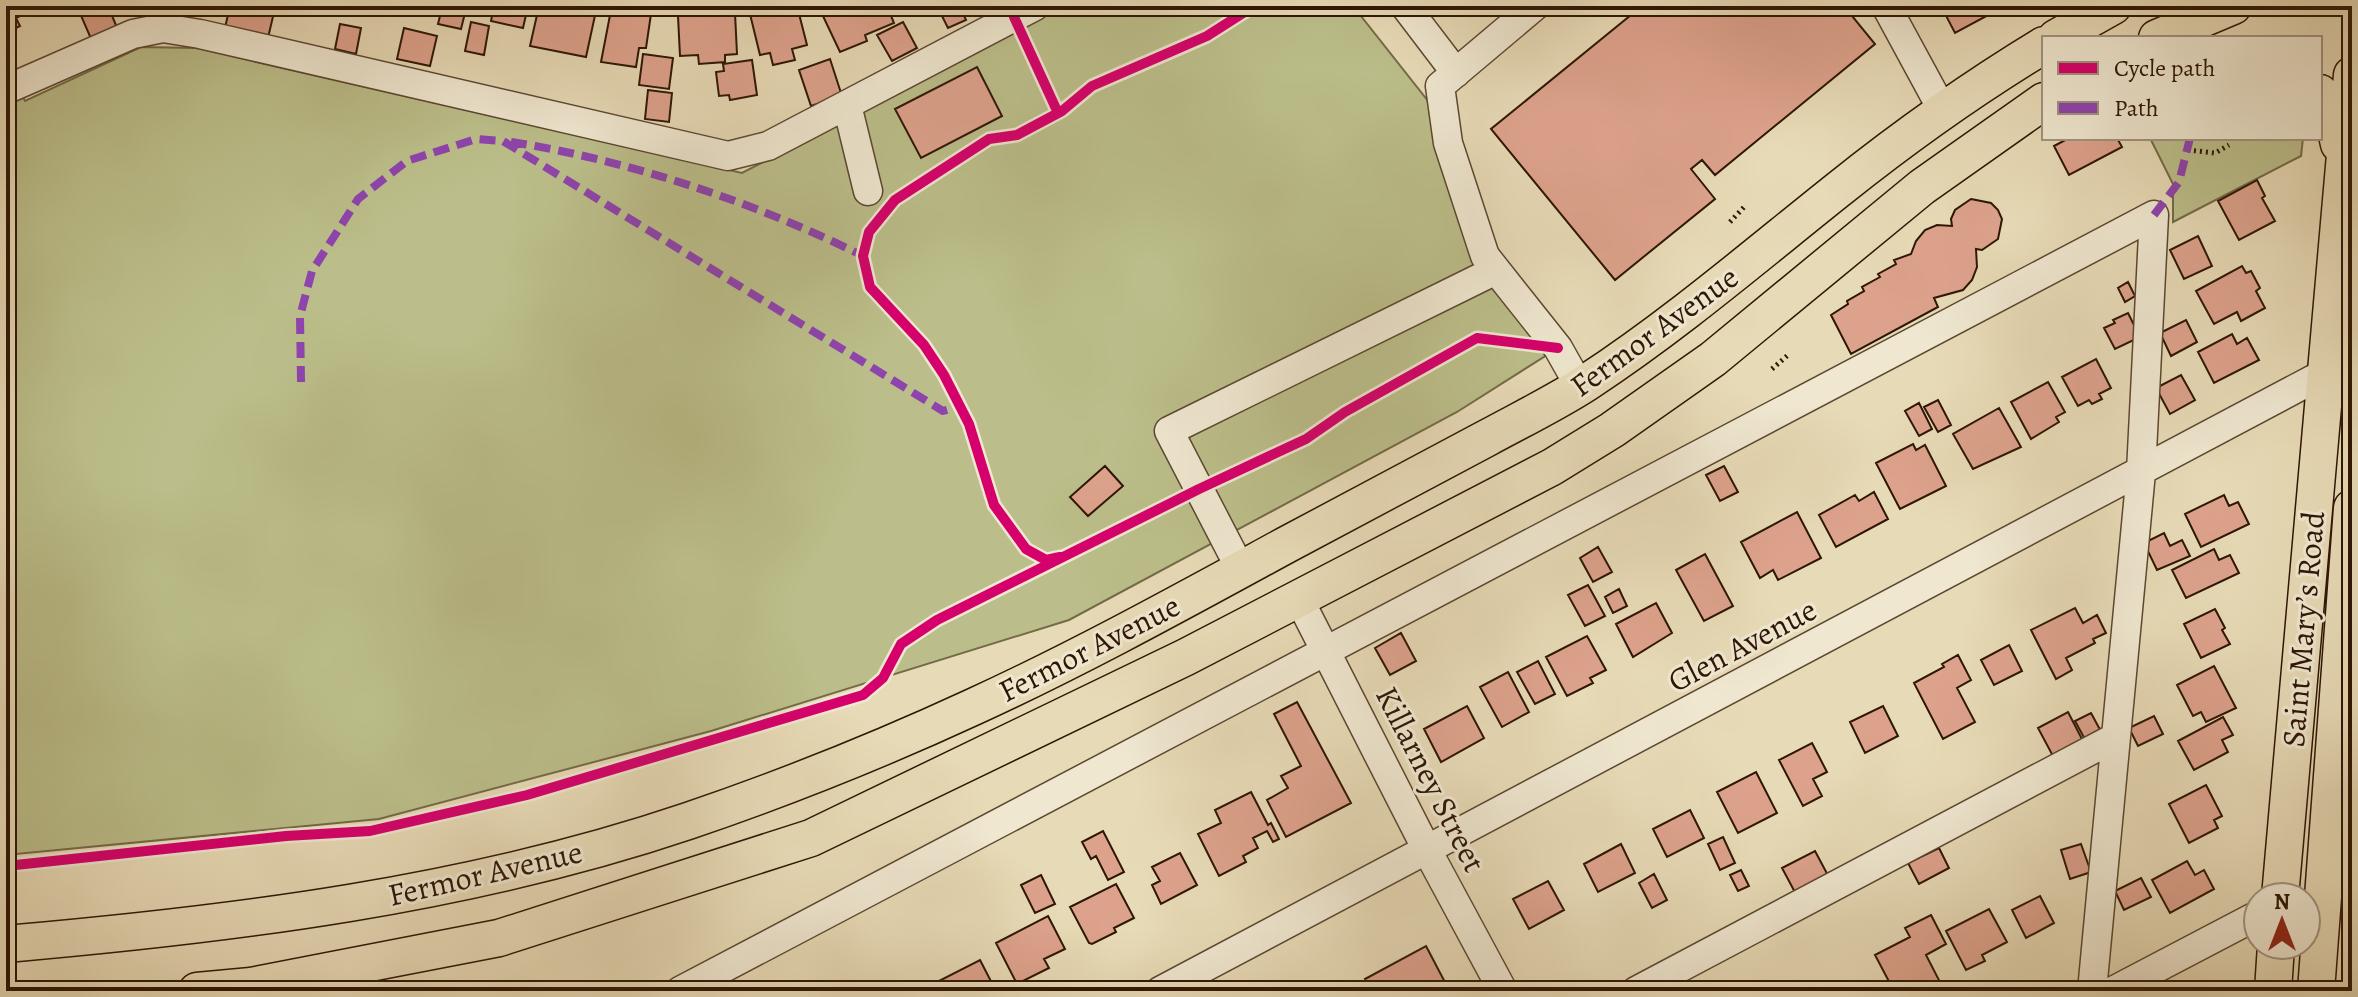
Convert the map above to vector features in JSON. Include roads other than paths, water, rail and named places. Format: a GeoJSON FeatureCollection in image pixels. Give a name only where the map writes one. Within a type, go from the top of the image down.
{"type":"FeatureCollection","features":[{"type":"Feature","properties":{"kind":"main road"},"geometry":{"type":"LineString","coordinates":[[2060,36],[2113,6]]}},
{"type":"Feature","properties":{"kind":"main road"},"geometry":{"type":"LineString","coordinates":[[2162,36],[2233,6]]}},
{"type":"Feature","properties":{"kind":"main road","name":"Fermor Avenue"},"geometry":{"type":"LineString","coordinates":[[6,944],[257,916],[371,899],[577,854],[682,823],[885,747],[978,705],[1241,570],[1580,387],[1682,316],[1840,188],[1943,111],[2042,46]]}},
{"type":"Feature","properties":{"kind":"main road","name":"Saint Mary’s Road"},"geometry":{"type":"LineString","coordinates":[[2282,881],[2338,363],[2343,169],[2352,75]]}},
{"type":"Feature","properties":{"kind":"main road"},"geometry":{"type":"LineString","coordinates":[[2322,97],[2333,117],[2343,169]]}},
{"type":"Feature","properties":{"kind":"main road","name":"Fermor Avenue"},"geometry":{"type":"LineString","coordinates":[[197,991],[242,988],[499,938],[811,838],[1186,657],[1552,467],[1625,421],[1713,359],[1922,187],[2042,102]]}},
{"type":"Feature","properties":{"kind":"main road","name":"Saint Mary’s Road"},"geometry":{"type":"LineString","coordinates":[[2315,881],[2352,508]]}},
{"type":"Feature","properties":{"kind":"main road"},"geometry":{"type":"LineString","coordinates":[[566,916],[548,898],[547,885],[549,874],[556,865],[577,854]]}},
{"type":"Feature","properties":{"kind":"main road"},"geometry":{"type":"LineString","coordinates":[[2273,991],[2275,961]]}},
{"type":"Feature","properties":{"kind":"main road","name":"Saint Mary’s Road"},"geometry":{"type":"LineString","coordinates":[[2315,961],[2316,991]]}},
{"type":"Feature","properties":{"kind":"street"},"geometry":{"type":"LineString","coordinates":[[1405,6],[1456,73]]}},
{"type":"Feature","properties":{"kind":"street"},"geometry":{"type":"LineString","coordinates":[[1535,6],[1440,86],[1448,143],[1485,256],[1558,348],[1580,387]]}},
{"type":"Feature","properties":{"kind":"street"},"geometry":{"type":"LineString","coordinates":[[1886,6],[1943,111]]}},
{"type":"Feature","properties":{"kind":"street"},"geometry":{"type":"LineString","coordinates":[[12,87],[133,34],[163,28],[728,156],[768,146],[1019,10]]}},
{"type":"Feature","properties":{"kind":"street"},"geometry":{"type":"LineString","coordinates":[[847,105],[868,191]]}},
{"type":"Feature","properties":{"kind":"street"},"geometry":{"type":"LineString","coordinates":[[680,991],[2154,215],[2141,472],[2092,991]]}},
{"type":"Feature","properties":{"kind":"street"},"geometry":{"type":"LineString","coordinates":[[1241,570],[1169,431],[1496,270]]}},
{"type":"Feature","properties":{"kind":"street","name":"Glen Avenue"},"geometry":{"type":"LineString","coordinates":[[1160,991],[2141,472],[2338,363]]}},
{"type":"Feature","properties":{"kind":"street","name":"Killarney Street"},"geometry":{"type":"LineString","coordinates":[[1298,597],[1503,991]]}},
{"type":"Feature","properties":{"kind":"street"},"geometry":{"type":"LineString","coordinates":[[1636,991],[2116,737]]}},
{"type":"Feature","properties":{"kind":"street"},"geometry":{"type":"LineString","coordinates":[[2113,991],[2242,923]]}}]}
